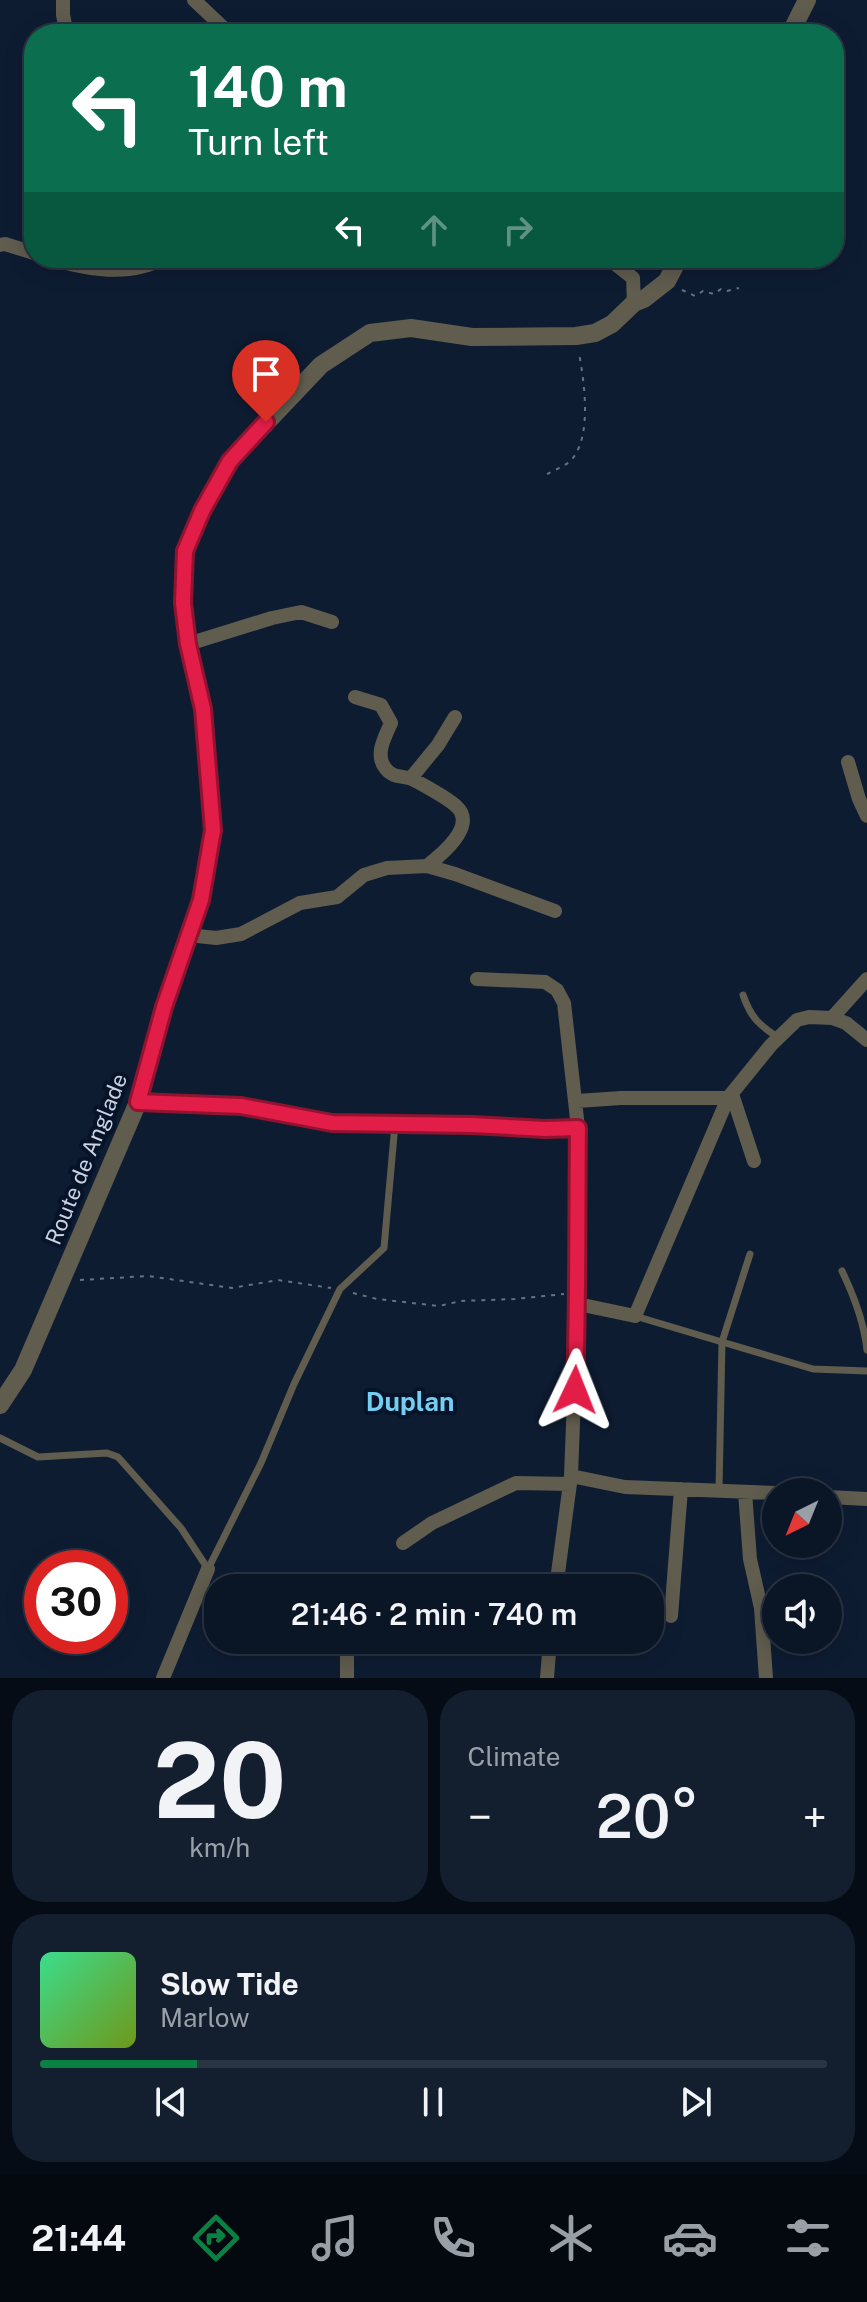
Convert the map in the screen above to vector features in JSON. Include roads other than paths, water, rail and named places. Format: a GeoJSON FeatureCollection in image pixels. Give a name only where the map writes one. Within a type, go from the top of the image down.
{"type":"FeatureCollection","features":[{"type":"Feature","properties":{"kind":"street"},"geometry":{"type":"LineString","coordinates":[[63,0],[65,24]]}},
{"type":"Feature","properties":{"kind":"street"},"geometry":{"type":"LineString","coordinates":[[194,0],[219,24]]}},
{"type":"Feature","properties":{"kind":"street"},"geometry":{"type":"LineString","coordinates":[[795,24],[807,0]]}},
{"type":"Feature","properties":{"kind":"street"},"geometry":{"type":"LineString","coordinates":[[0,245],[24,250]]}},
{"type":"Feature","properties":{"kind":"street"},"geometry":{"type":"LineString","coordinates":[[95,268],[138,268]]}},
{"type":"Feature","properties":{"kind":"street"},"geometry":{"type":"LineString","coordinates":[[620,268],[633,278],[634,303]]}},
{"type":"Feature","properties":{"kind":"street","name":"Route de Anglade"},"geometry":{"type":"LineString","coordinates":[[0,1405],[23,1370],[138,1102],[164,1007],[201,900],[213,830],[203,709],[188,644],[183,603],[185,551],[202,511],[230,461],[321,365],[370,333],[411,328],[472,337],[595,333],[612,324],[634,303],[667,281],[674,268]]}},
{"type":"Feature","properties":{"kind":"street"},"geometry":{"type":"LineString","coordinates":[[188,644],[301,612],[332,622]]}},
{"type":"Feature","properties":{"kind":"street"},"geometry":{"type":"LineString","coordinates":[[355,697],[381,705],[391,723],[380,749],[384,767],[394,776],[411,778],[459,808],[463,819],[459,834],[443,854],[427,866]]}},
{"type":"Feature","properties":{"kind":"street"},"geometry":{"type":"LineString","coordinates":[[411,778],[438,745],[455,717]]}},
{"type":"Feature","properties":{"kind":"street"},"geometry":{"type":"LineString","coordinates":[[848,762],[867,816]]}},
{"type":"Feature","properties":{"kind":"street"},"geometry":{"type":"LineString","coordinates":[[189,935],[216,938],[241,934],[300,903],[337,897],[364,875],[387,868],[427,866],[555,911]]}},
{"type":"Feature","properties":{"kind":"street"},"geometry":{"type":"LineString","coordinates":[[477,979],[545,982],[557,990],[564,1003],[577,1101],[578,1298],[571,1480],[558,1574]]}},
{"type":"Feature","properties":{"kind":"street"},"geometry":{"type":"LineString","coordinates":[[832,1018],[867,979]]}},
{"type":"Feature","properties":{"kind":"street"},"geometry":{"type":"LineString","coordinates":[[578,1298],[635,1316],[730,1096],[797,1020],[832,1018],[846,1023],[867,1040]]}},
{"type":"Feature","properties":{"kind":"street"},"geometry":{"type":"LineString","coordinates":[[577,1101],[730,1096]]}},
{"type":"Feature","properties":{"kind":"street"},"geometry":{"type":"LineString","coordinates":[[730,1096],[754,1161]]}},
{"type":"Feature","properties":{"kind":"street"},"geometry":{"type":"LineString","coordinates":[[138,1102],[241,1106],[332,1123],[578,1128]]}},
{"type":"Feature","properties":{"kind":"street"},"geometry":{"type":"LineString","coordinates":[[403,1543],[432,1523],[516,1483],[571,1480],[625,1487],[762,1493]]}},
{"type":"Feature","properties":{"kind":"street"},"geometry":{"type":"LineString","coordinates":[[671,1616],[681,1489]]}},
{"type":"Feature","properties":{"kind":"street"},"geometry":{"type":"LineString","coordinates":[[745,1492],[750,1559],[761,1608],[766,1678]]}},
{"type":"Feature","properties":{"kind":"street"},"geometry":{"type":"LineString","coordinates":[[842,1498],[867,1499]]}},
{"type":"Feature","properties":{"kind":"street"},"geometry":{"type":"LineString","coordinates":[[163,1678],[208,1569]]}},
{"type":"Feature","properties":{"kind":"street"},"geometry":{"type":"LineString","coordinates":[[347,1654],[347,1678]]}},
{"type":"Feature","properties":{"kind":"street"},"geometry":{"type":"LineString","coordinates":[[547,1678],[549,1654]]}},
{"type":"Feature","properties":{"kind":"lane"},"geometry":{"type":"LineString","coordinates":[[743,995],[747,1008],[758,1023],[779,1038]]}},
{"type":"Feature","properties":{"kind":"lane"},"geometry":{"type":"LineString","coordinates":[[208,1569],[261,1463],[294,1384],[340,1289],[384,1248],[395,1124]]}},
{"type":"Feature","properties":{"kind":"lane"},"geometry":{"type":"LineString","coordinates":[[719,1490],[722,1342],[750,1254]]}},
{"type":"Feature","properties":{"kind":"lane"},"geometry":{"type":"LineString","coordinates":[[842,1271],[856,1301],[867,1350]]}},
{"type":"Feature","properties":{"kind":"lane"},"geometry":{"type":"LineString","coordinates":[[635,1316],[813,1369],[867,1371]]}},
{"type":"Feature","properties":{"kind":"lane"},"geometry":{"type":"LineString","coordinates":[[0,1438],[38,1457],[107,1453],[118,1457],[181,1528],[208,1569]]}},
{"type":"Feature","properties":{"kind":"district","name":"Duplan"},"geometry":{"type":"Point","coordinates":[410,1402]}}]}
